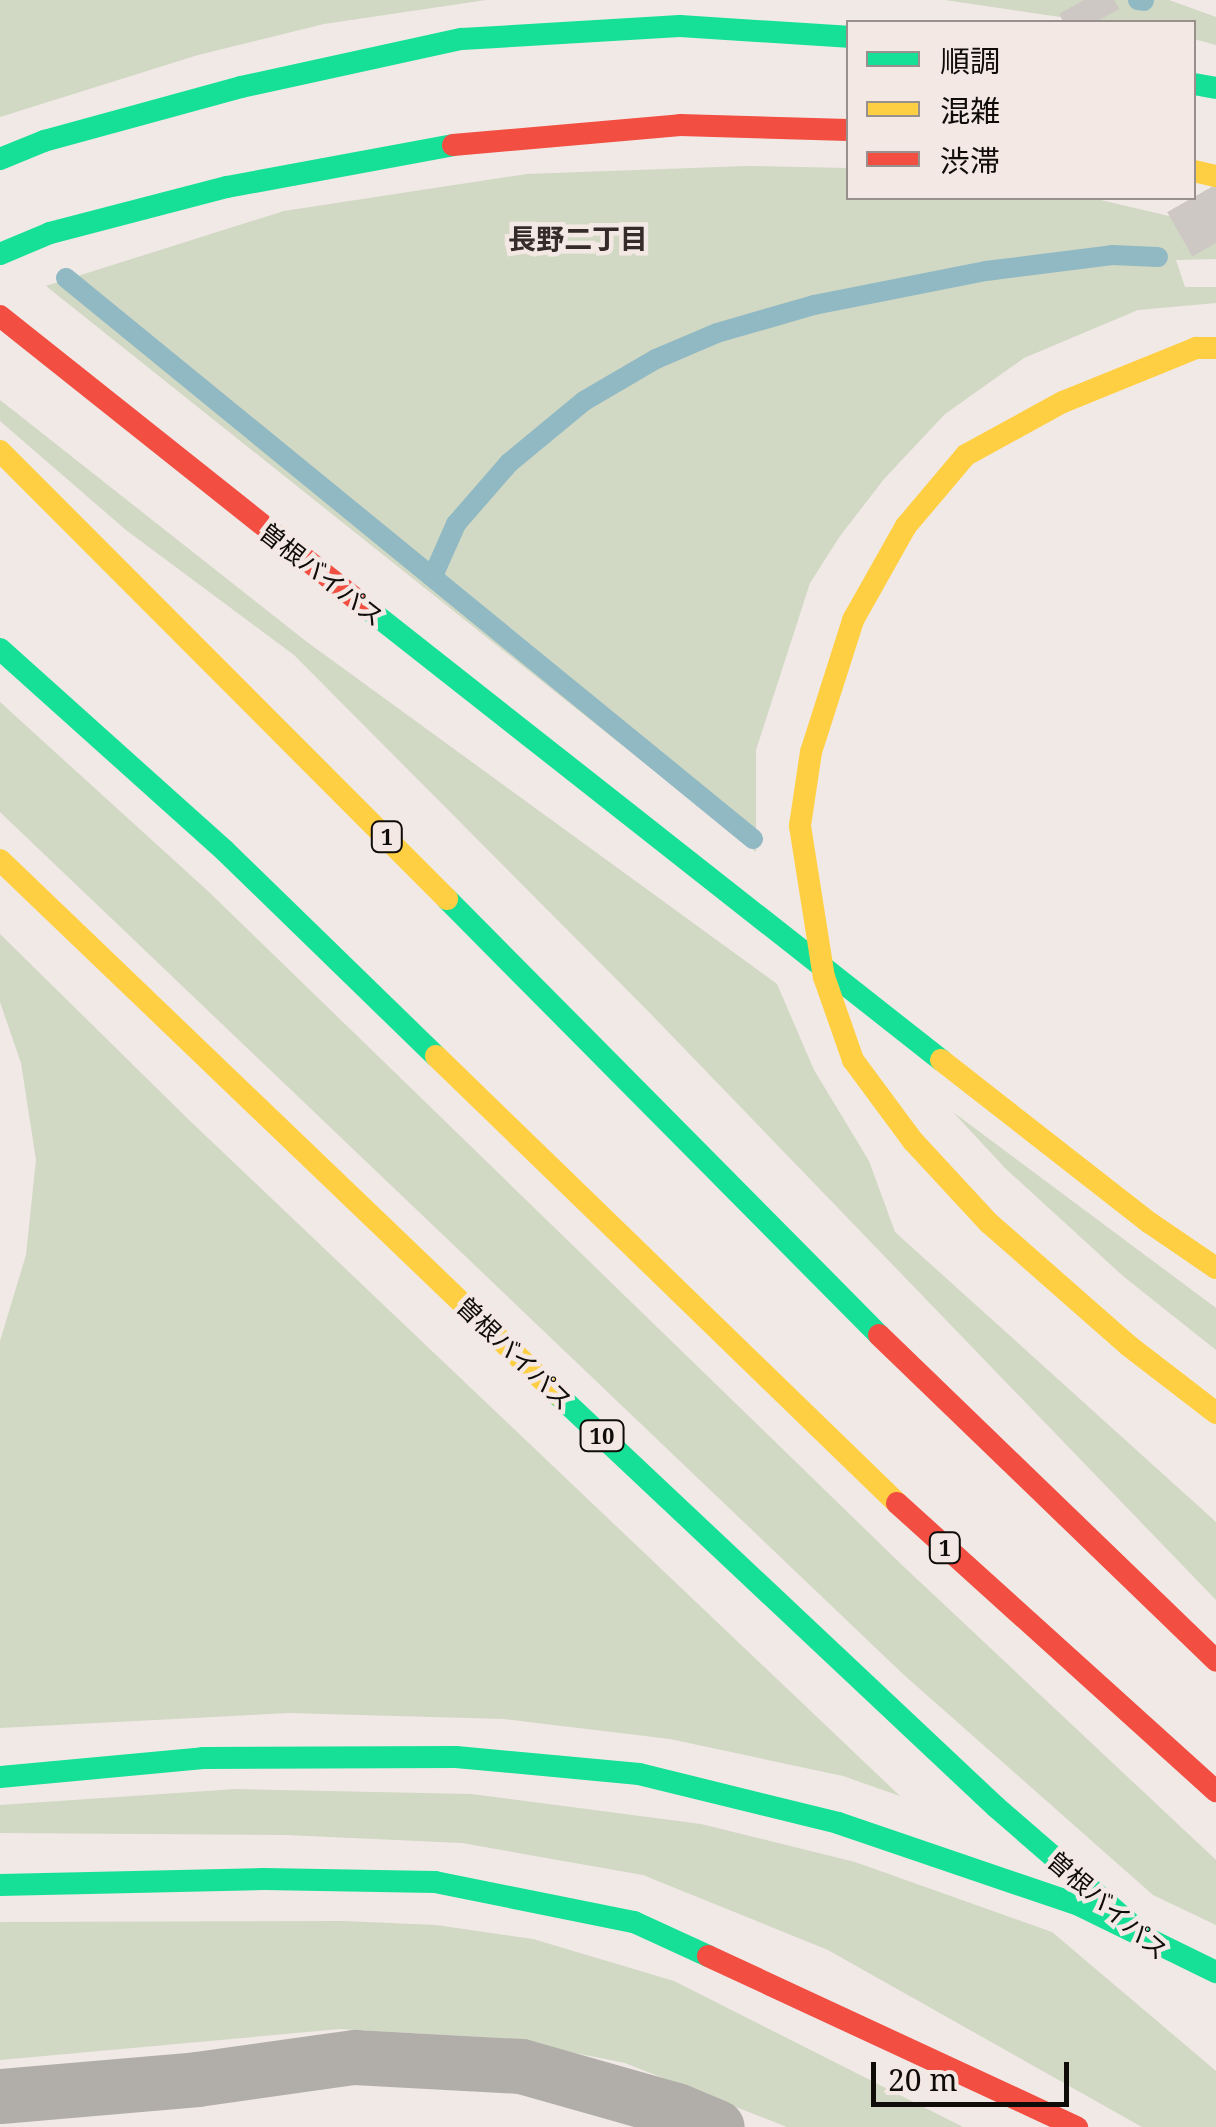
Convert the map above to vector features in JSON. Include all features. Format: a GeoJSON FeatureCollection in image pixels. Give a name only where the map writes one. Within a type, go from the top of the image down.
{"type":"FeatureCollection","features":[{"type":"Feature","properties":{"kind":"highway"},"geometry":{"type":"LineString","coordinates":[[0,159],[44,141],[241,87],[462,40],[680,26],[846,37]]}},
{"type":"Feature","properties":{"kind":"highway"},"geometry":{"type":"LineString","coordinates":[[0,254],[50,234],[227,186],[438,146],[680,124],[846,130]]}},
{"type":"Feature","properties":{"kind":"highway","name":"曽根バイパス"},"geometry":{"type":"LineString","coordinates":[[0,316],[582,780],[1150,1223],[1216,1268]]}},
{"type":"Feature","properties":{"kind":"highway"},"geometry":{"type":"LineString","coordinates":[[1216,348],[1196,348],[1062,402],[966,455],[906,526],[853,620],[811,752],[800,826],[824,976],[854,1060],[912,1141],[1003,1235],[1129,1346],[1216,1412]]}},
{"type":"Feature","properties":{"kind":"highway","name":"1"},"geometry":{"type":"LineString","coordinates":[[0,451],[338,787],[768,1228],[1216,1661]]}},
{"type":"Feature","properties":{"kind":"highway","name":"1"},"geometry":{"type":"LineString","coordinates":[[0,650],[224,850],[928,1532],[1216,1791]]}},
{"type":"Feature","properties":{"kind":"highway","name":"曽根バイパス"},"geometry":{"type":"LineString","coordinates":[[0,860],[697,1529],[996,1807],[1216,1998]]}},
{"type":"Feature","properties":{"kind":"highway"},"geometry":{"type":"LineString","coordinates":[[0,1777],[203,1758],[456,1756],[639,1774],[838,1823],[1079,1905],[1216,1972]]}},
{"type":"Feature","properties":{"kind":"highway"},"geometry":{"type":"LineString","coordinates":[[0,1885],[264,1878],[434,1882],[634,1922],[1078,2127]]}},
{"type":"Feature","properties":{"kind":"street"},"geometry":{"type":"LineString","coordinates":[[0,2096],[197,2079],[354,2057],[521,2066],[676,2110],[717,2127]]}},
{"type":"Feature","properties":{"kind":"green space"},"geometry":{"type":"Polygon","coordinates":[[[0,0],[486,0],[324,24],[198,55],[0,117],[0,0]]]}},
{"type":"Feature","properties":{"kind":"green space"},"geometry":{"type":"Polygon","coordinates":[[[945,0],[1169,0],[1216,17],[1216,45],[1196,40],[1196,20],[1080,20],[945,0]]]}},
{"type":"Feature","properties":{"kind":"green space"},"geometry":{"type":"Polygon","coordinates":[[[747,166],[846,168],[846,200],[1101,200],[1216,227],[1216,259],[1176,260],[1185,287],[1216,287],[1216,303],[1138,310],[1024,358],[945,414],[884,479],[840,536],[810,583],[756,750],[756,852],[46,286],[284,211],[527,174],[747,166]]]}},
{"type":"Feature","properties":{"kind":"green space"},"geometry":{"type":"Polygon","coordinates":[[[0,400],[307,642],[777,984],[814,1070],[869,1161],[895,1232],[1216,1522],[1216,1600],[648,1011],[294,655],[126,530],[0,421],[0,400]]]}},
{"type":"Feature","properties":{"kind":"green space"},"geometry":{"type":"Polygon","coordinates":[[[0,702],[210,893],[903,1566],[1216,1860],[1216,1925],[1153,1895],[903,1674],[0,812],[0,702]]]}},
{"type":"Feature","properties":{"kind":"green space"},"geometry":{"type":"Polygon","coordinates":[[[0,934],[188,1119],[900,1796],[843,1776],[670,1739],[504,1719],[289,1713],[0,1728],[0,1341],[26,1255],[36,1160],[21,1063],[0,1002],[0,934]]]}},
{"type":"Feature","properties":{"kind":"green space"},"geometry":{"type":"Polygon","coordinates":[[[953,1112],[1216,1308],[1216,1350],[1123,1276],[1005,1168],[953,1112]]]}},
{"type":"Feature","properties":{"kind":"green space"},"geometry":{"type":"Polygon","coordinates":[[[236,1789],[471,1794],[701,1824],[855,1862],[1052,1932],[1216,2071],[1216,2127],[1142,2127],[828,1950],[643,1875],[462,1843],[286,1835],[0,1833],[0,1805],[236,1789]]]}},
{"type":"Feature","properties":{"kind":"green space"},"geometry":{"type":"Polygon","coordinates":[[[343,1921],[436,1925],[533,1939],[674,1981],[963,2127],[787,2127],[625,2063],[500,2038],[340,2029],[0,2060],[0,1922],[343,1921]]]}},
{"type":"Feature","properties":{"kind":"waterway"},"geometry":{"type":"LineString","coordinates":[[1138,0],[1144,1]]}},
{"type":"Feature","properties":{"kind":"waterway"},"geometry":{"type":"LineString","coordinates":[[433,576],[456,524],[509,463],[584,401],[656,359],[717,333],[814,305],[986,271],[1112,255],[1158,257]]}},
{"type":"Feature","properties":{"kind":"waterway"},"geometry":{"type":"LineString","coordinates":[[66,278],[753,839]]}},
{"type":"Feature","properties":{"kind":"tunnel"},"geometry":{"type":"LineString","coordinates":[[1083,0],[1094,20]]}},
{"type":"Feature","properties":{"kind":"tunnel"},"geometry":{"type":"LineString","coordinates":[[1192,200],[1216,242]]}},
{"type":"Feature","properties":{"kind":"traffic: fast"},"geometry":{"type":"LineString","coordinates":[[0,159],[44,141],[241,87],[462,39],[680,26],[846,37]]}},
{"type":"Feature","properties":{"kind":"traffic: fast"},"geometry":{"type":"LineString","coordinates":[[1196,84],[1216,88]]}},
{"type":"Feature","properties":{"kind":"traffic: fast"},"geometry":{"type":"LineString","coordinates":[[0,254],[50,233],[227,187],[453,145]]}},
{"type":"Feature","properties":{"kind":"traffic: fast"},"geometry":{"type":"LineString","coordinates":[[363,605],[941,1060]]}},
{"type":"Feature","properties":{"kind":"traffic: fast"},"geometry":{"type":"LineString","coordinates":[[0,649],[224,850],[436,1056]]}},
{"type":"Feature","properties":{"kind":"traffic: fast"},"geometry":{"type":"LineString","coordinates":[[447,899],[879,1335]]}},
{"type":"Feature","properties":{"kind":"traffic: fast"},"geometry":{"type":"LineString","coordinates":[[558,1395],[996,1807],[1131,1924]]}},
{"type":"Feature","properties":{"kind":"traffic: fast"},"geometry":{"type":"LineString","coordinates":[[0,1777],[203,1758],[456,1757],[639,1774],[838,1823]]}},
{"type":"Feature","properties":{"kind":"traffic: fast"},"geometry":{"type":"LineString","coordinates":[[838,1823],[1079,1905],[1216,1972]]}},
{"type":"Feature","properties":{"kind":"traffic: fast"},"geometry":{"type":"LineString","coordinates":[[0,1885],[264,1879],[435,1882],[634,1922],[708,1956]]}},
{"type":"Feature","properties":{"kind":"traffic: slow"},"geometry":{"type":"LineString","coordinates":[[1196,171],[1216,176]]}},
{"type":"Feature","properties":{"kind":"traffic: slow"},"geometry":{"type":"LineString","coordinates":[[811,752],[853,620],[906,526],[966,455],[1063,402],[1196,348],[1216,348]]}},
{"type":"Feature","properties":{"kind":"traffic: slow"},"geometry":{"type":"LineString","coordinates":[[0,451],[447,899]]}},
{"type":"Feature","properties":{"kind":"traffic: slow"},"geometry":{"type":"LineString","coordinates":[[811,752],[800,826],[824,977],[853,1060],[913,1141]]}},
{"type":"Feature","properties":{"kind":"traffic: slow"},"geometry":{"type":"LineString","coordinates":[[0,860],[558,1395]]}},
{"type":"Feature","properties":{"kind":"traffic: slow"},"geometry":{"type":"LineString","coordinates":[[436,1056],[897,1503]]}},
{"type":"Feature","properties":{"kind":"traffic: slow"},"geometry":{"type":"LineString","coordinates":[[941,1060],[1150,1223],[1216,1268]]}},
{"type":"Feature","properties":{"kind":"traffic: slow"},"geometry":{"type":"LineString","coordinates":[[913,1141],[989,1223],[1129,1346],[1216,1413]]}},
{"type":"Feature","properties":{"kind":"traffic: jam"},"geometry":{"type":"LineString","coordinates":[[453,145],[680,125],[846,130]]}},
{"type":"Feature","properties":{"kind":"traffic: jam"},"geometry":{"type":"LineString","coordinates":[[0,316],[363,605]]}},
{"type":"Feature","properties":{"kind":"traffic: jam"},"geometry":{"type":"LineString","coordinates":[[879,1335],[1216,1661]]}},
{"type":"Feature","properties":{"kind":"traffic: jam"},"geometry":{"type":"LineString","coordinates":[[897,1503],[1216,1791]]}},
{"type":"Feature","properties":{"kind":"traffic: jam"},"geometry":{"type":"LineString","coordinates":[[708,1956],[1077,2127]]}},
{"type":"Feature","properties":{"kind":"district","name":"長野二丁目"},"geometry":{"type":"Point","coordinates":[578,238]}}]}
